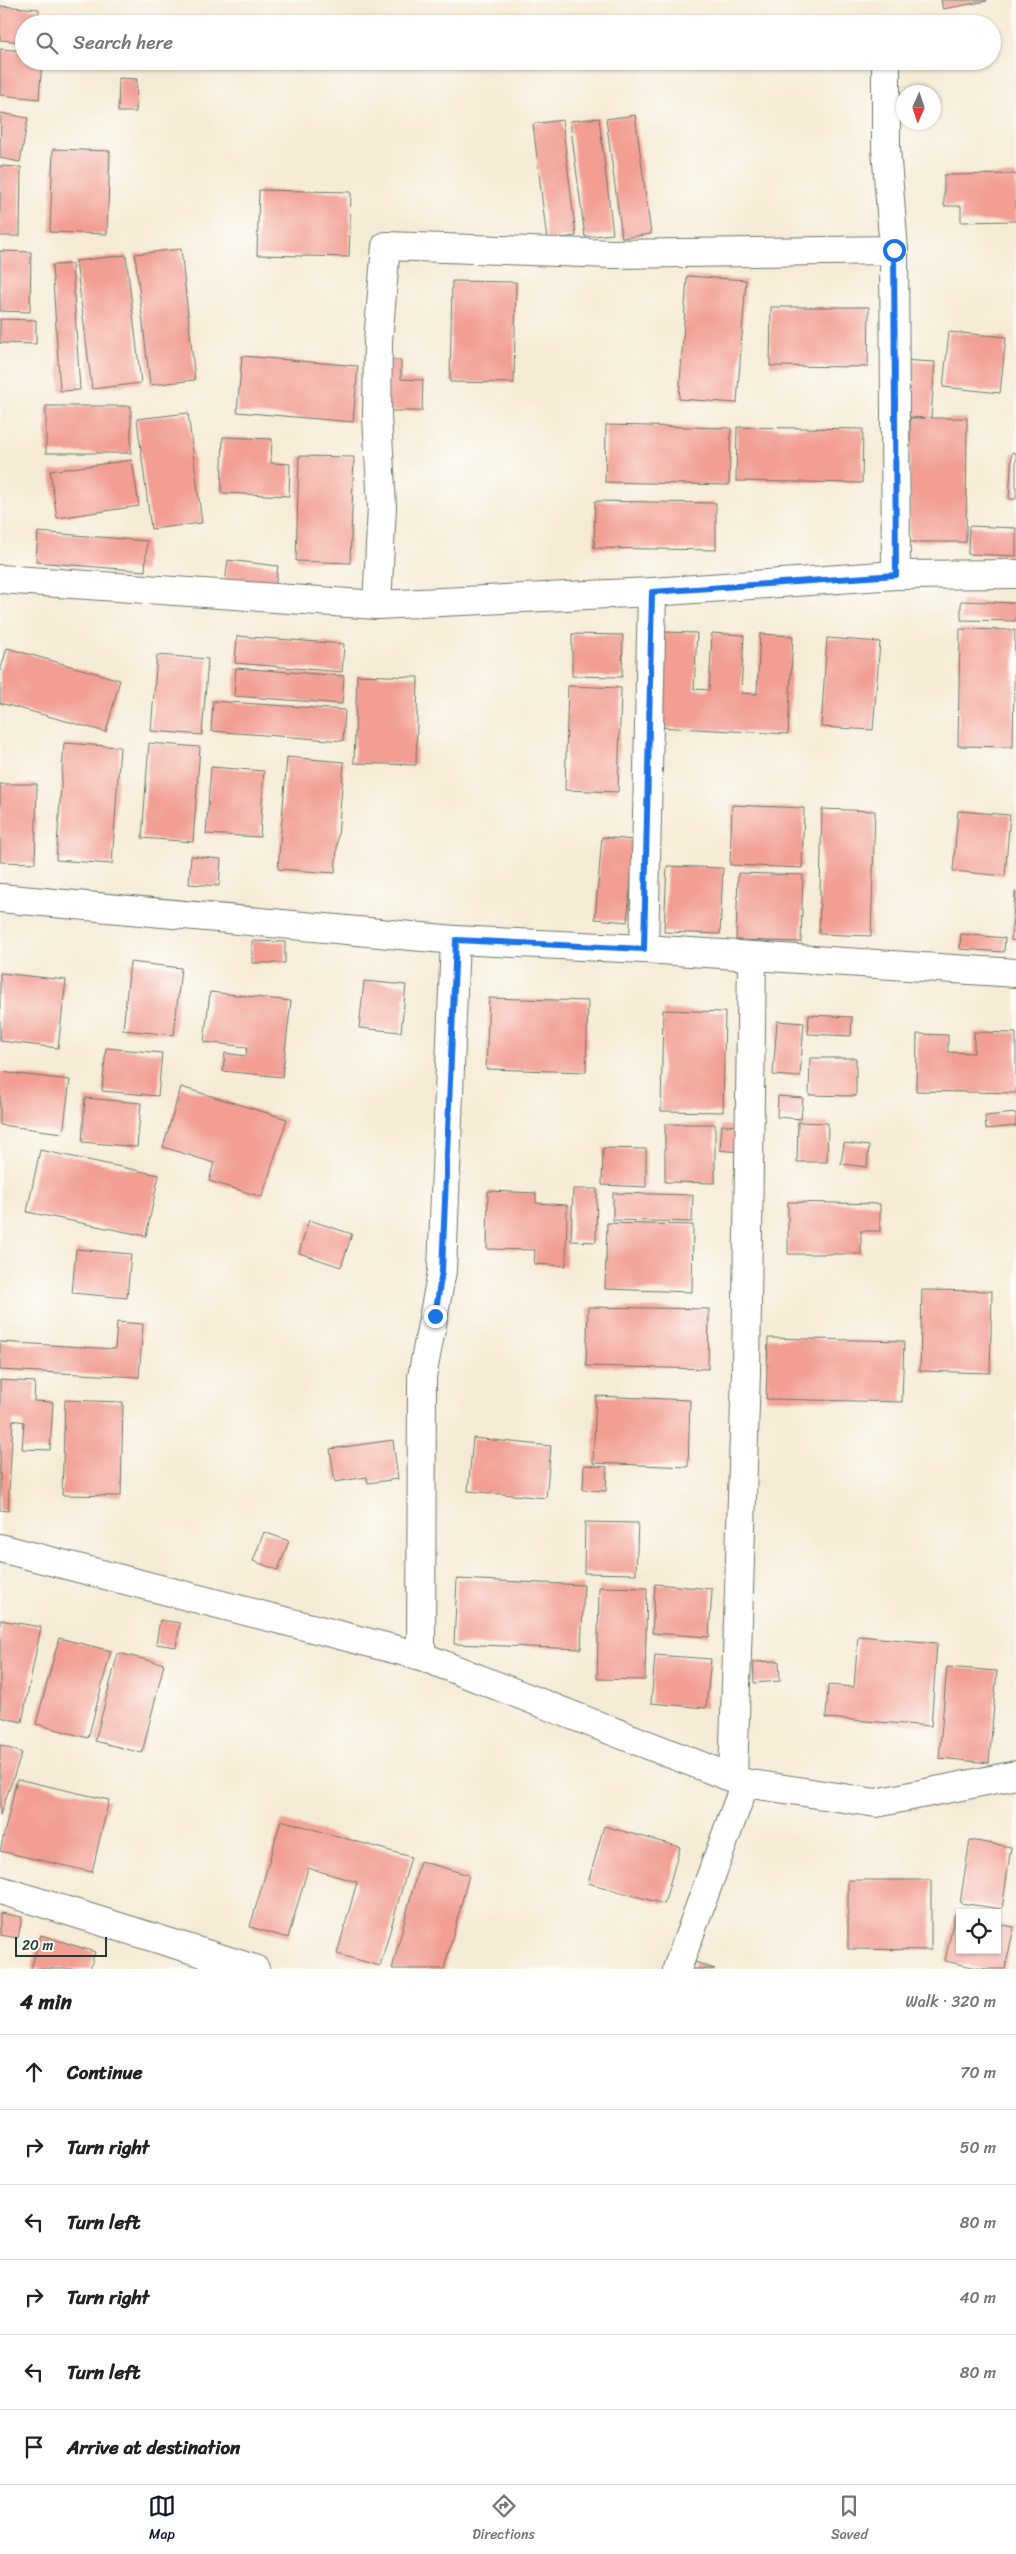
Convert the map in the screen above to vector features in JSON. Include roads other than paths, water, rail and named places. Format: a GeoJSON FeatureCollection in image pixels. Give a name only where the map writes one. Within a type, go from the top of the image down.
{"type":"FeatureCollection","features":[{"type":"Feature","properties":{"kind":"street"},"geometry":{"type":"LineString","coordinates":[[886,70],[886,149],[894,250],[896,575]]}},
{"type":"Feature","properties":{"kind":"street"},"geometry":{"type":"LineString","coordinates":[[377,605],[382,508],[377,416],[378,341],[386,246],[613,254],[894,250]]}},
{"type":"Feature","properties":{"kind":"street"},"geometry":{"type":"LineString","coordinates":[[0,579],[377,605],[652,592],[896,575],[1016,574]]}},
{"type":"Feature","properties":{"kind":"street"},"geometry":{"type":"LineString","coordinates":[[644,949],[652,592]]}},
{"type":"Feature","properties":{"kind":"street"},"geometry":{"type":"LineString","coordinates":[[0,898],[456,940],[644,949],[1016,973]]}},
{"type":"Feature","properties":{"kind":"street"},"geometry":{"type":"LineString","coordinates":[[422,1656],[422,1377],[442,1271],[456,940]]}},
{"type":"Feature","properties":{"kind":"street"},"geometry":{"type":"LineString","coordinates":[[677,1969],[739,1780],[752,957]]}},
{"type":"Feature","properties":{"kind":"street"},"geometry":{"type":"LineString","coordinates":[[0,1548],[422,1656],[739,1780],[876,1803],[1016,1775]]}},
{"type":"Feature","properties":{"kind":"street"},"geometry":{"type":"LineString","coordinates":[[0,1890],[254,1969]]}}]}
